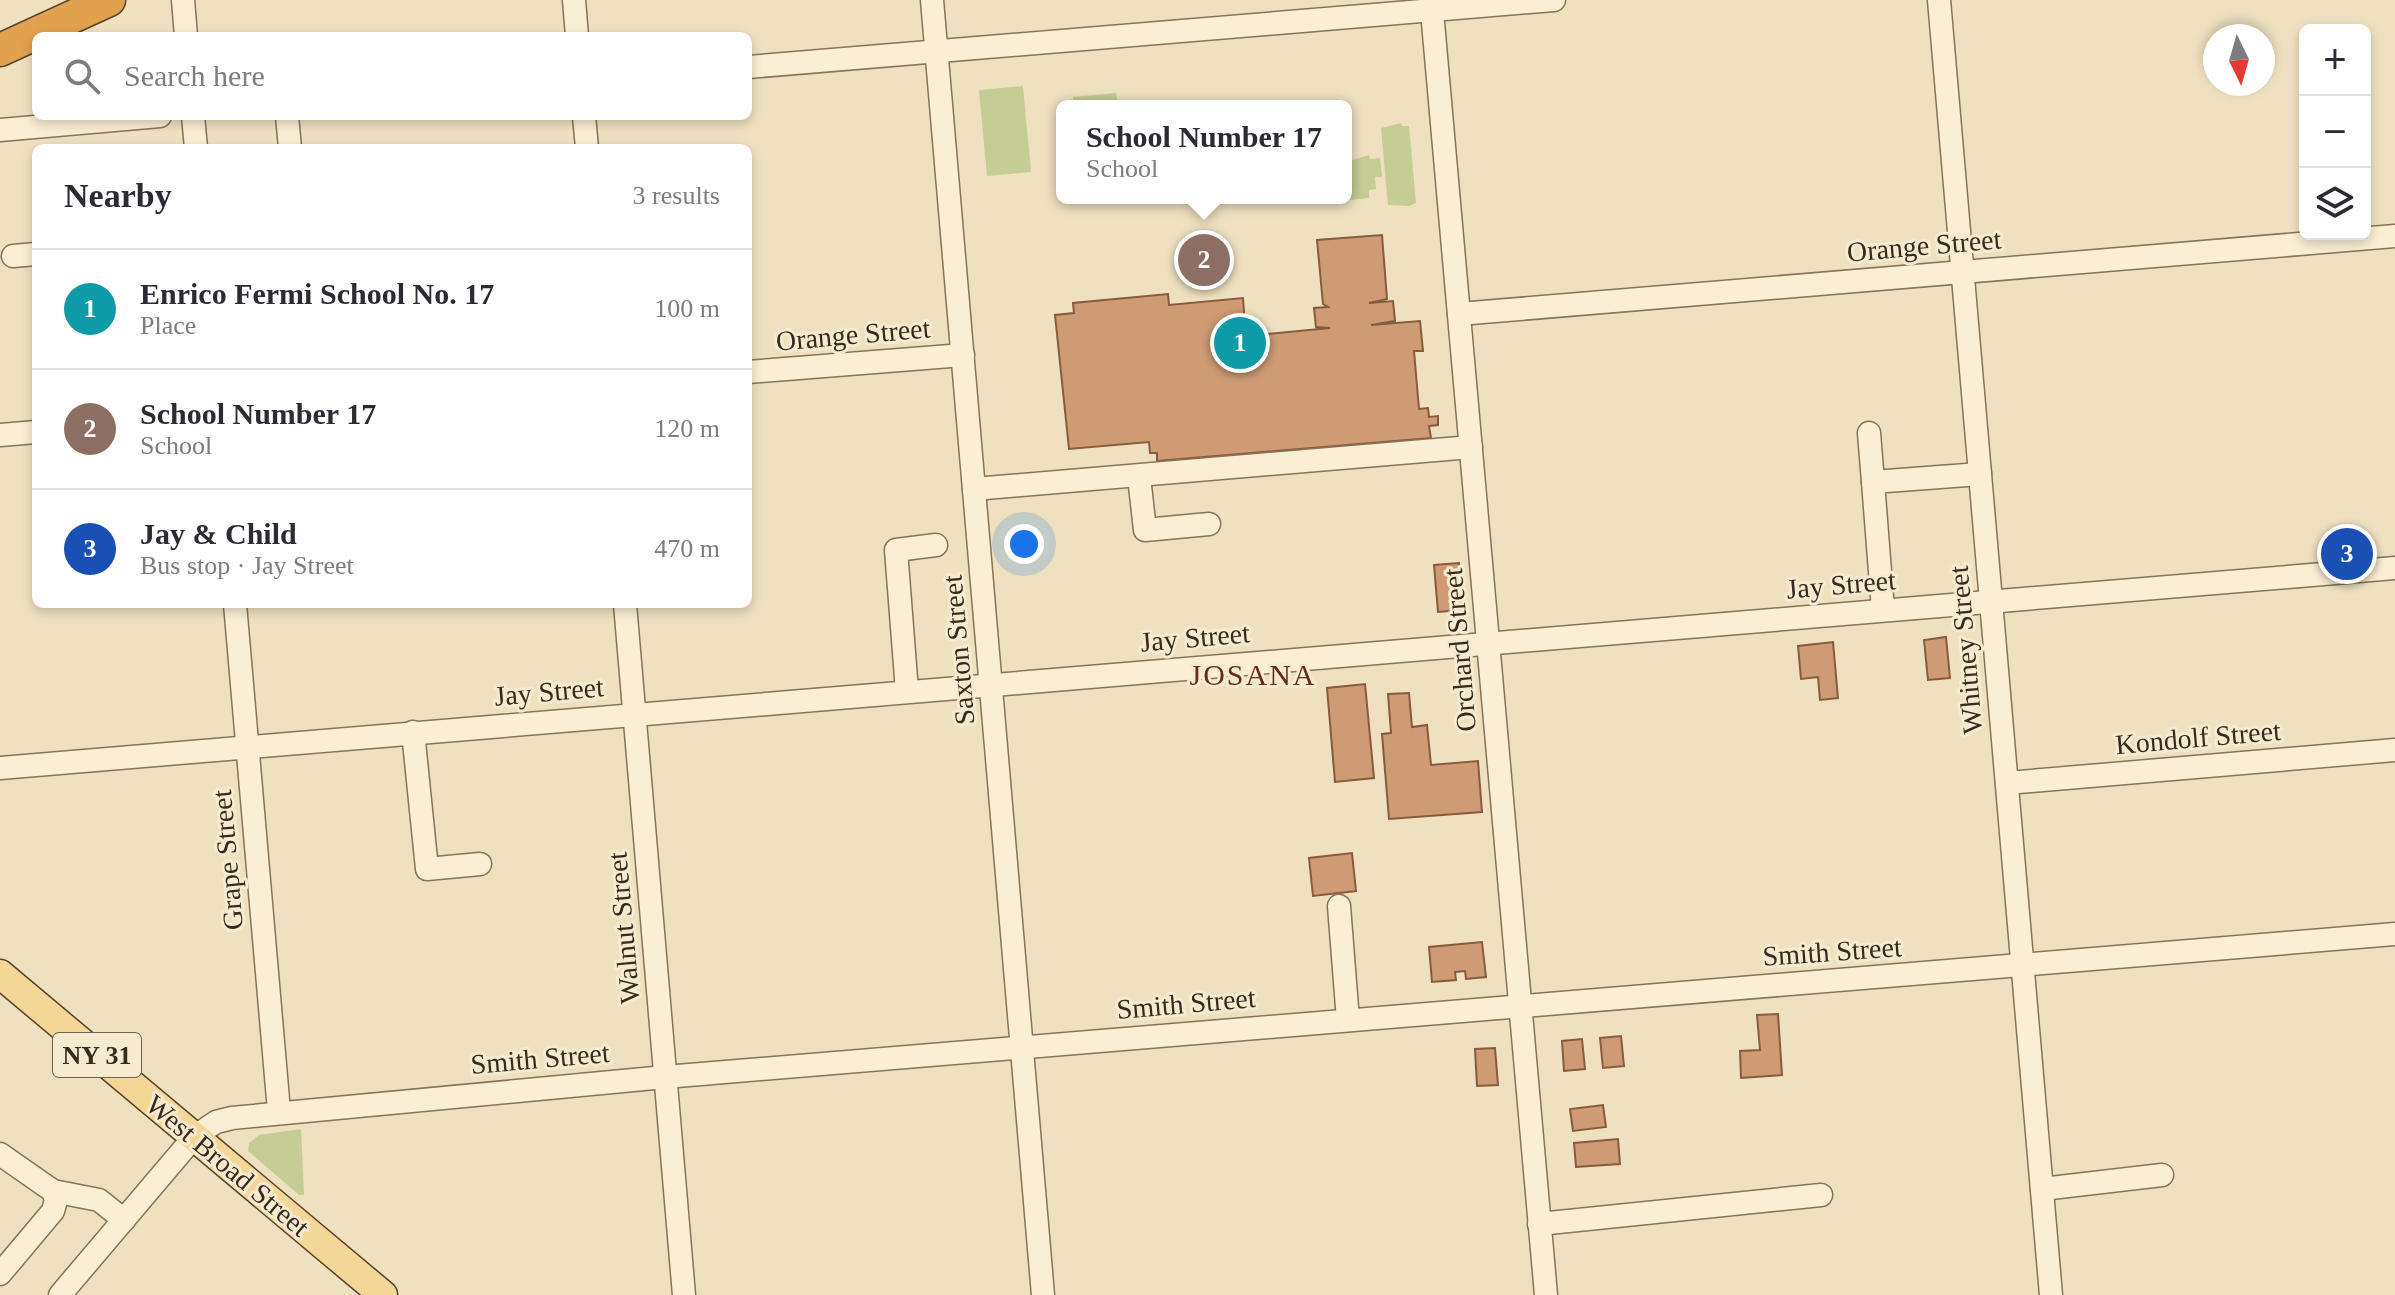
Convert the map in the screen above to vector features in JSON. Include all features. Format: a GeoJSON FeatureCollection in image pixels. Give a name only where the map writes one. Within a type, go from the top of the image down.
{"type":"FeatureCollection","features":[{"type":"Feature","properties":{"kind":"highway"},"geometry":{"type":"LineString","coordinates":[[0,27],[70,0]]}},
{"type":"Feature","properties":{"kind":"highway"},"geometry":{"type":"LineString","coordinates":[[39,32],[109,0]]}},
{"type":"Feature","properties":{"kind":"highway"},"geometry":{"type":"LineString","coordinates":[[0,50],[32,35]]}},
{"type":"Feature","properties":{"kind":"main road","name":"West Broad Street"},"geometry":{"type":"LineString","coordinates":[[0,974],[383,1295]]}},
{"type":"Feature","properties":{"kind":"street"},"geometry":{"type":"LineString","coordinates":[[183,0],[185,31]]}},
{"type":"Feature","properties":{"kind":"street"},"geometry":{"type":"LineString","coordinates":[[574,0],[577,32]]}},
{"type":"Feature","properties":{"kind":"street","name":"Saxton Street"},"geometry":{"type":"LineString","coordinates":[[932,0],[1043,1295]]}},
{"type":"Feature","properties":{"kind":"street"},"geometry":{"type":"LineString","coordinates":[[752,67],[1432,5],[1554,0]]}},
{"type":"Feature","properties":{"kind":"street","name":"Whitney Street"},"geometry":{"type":"LineString","coordinates":[[1939,0],[2051,1295]]}},
{"type":"Feature","properties":{"kind":"street","name":"Orchard Street"},"geometry":{"type":"LineString","coordinates":[[1432,5],[1546,1295]]}},
{"type":"Feature","properties":{"kind":"street"},"geometry":{"type":"LineString","coordinates":[[0,130],[114,120]]}},
{"type":"Feature","properties":{"kind":"street"},"geometry":{"type":"LineString","coordinates":[[193,120],[196,144]]}},
{"type":"Feature","properties":{"kind":"street"},"geometry":{"type":"LineString","coordinates":[[287,120],[290,144]]}},
{"type":"Feature","properties":{"kind":"street"},"geometry":{"type":"LineString","coordinates":[[584,120],[587,144]]}},
{"type":"Feature","properties":{"kind":"street","name":"Orange Street"},"geometry":{"type":"LineString","coordinates":[[1459,314],[2395,236]]}},
{"type":"Feature","properties":{"kind":"street"},"geometry":{"type":"LineString","coordinates":[[13,256],[32,254]]}},
{"type":"Feature","properties":{"kind":"street","name":"Orange Street"},"geometry":{"type":"LineString","coordinates":[[752,372],[963,355]]}},
{"type":"Feature","properties":{"kind":"street"},"geometry":{"type":"LineString","coordinates":[[0,435],[32,432]]}},
{"type":"Feature","properties":{"kind":"street"},"geometry":{"type":"LineString","coordinates":[[1869,433],[1883,610]]}},
{"type":"Feature","properties":{"kind":"street"},"geometry":{"type":"LineString","coordinates":[[974,489],[1471,447]]}},
{"type":"Feature","properties":{"kind":"street"},"geometry":{"type":"LineString","coordinates":[[1873,482],[1980,474]]}},
{"type":"Feature","properties":{"kind":"street"},"geometry":{"type":"LineString","coordinates":[[1139,477],[1145,530],[1209,524]]}},
{"type":"Feature","properties":{"kind":"street"},"geometry":{"type":"LineString","coordinates":[[907,691],[896,550],[936,545]]}},
{"type":"Feature","properties":{"kind":"street","name":"Jay Street"},"geometry":{"type":"LineString","coordinates":[[0,768],[2395,568]]}},
{"type":"Feature","properties":{"kind":"street","name":"Grape Street"},"geometry":{"type":"LineString","coordinates":[[235,608],[279,1111]]}},
{"type":"Feature","properties":{"kind":"street","name":"Walnut Street"},"geometry":{"type":"LineString","coordinates":[[625,608],[684,1295]]}},
{"type":"Feature","properties":{"kind":"street"},"geometry":{"type":"LineString","coordinates":[[413,732],[427,869],[480,864]]}},
{"type":"Feature","properties":{"kind":"street","name":"Kondolf Street"},"geometry":{"type":"LineString","coordinates":[[2007,783],[2395,750]]}},
{"type":"Feature","properties":{"kind":"street"},"geometry":{"type":"LineString","coordinates":[[1339,906],[1348,1020]]}},
{"type":"Feature","properties":{"kind":"street","name":"Smith Street"},"geometry":{"type":"LineString","coordinates":[[60,1295],[194,1137],[216,1122],[279,1111],[2395,934]]}},
{"type":"Feature","properties":{"kind":"street"},"geometry":{"type":"LineString","coordinates":[[0,1154],[53,1191],[99,1200],[124,1220]]}},
{"type":"Feature","properties":{"kind":"street"},"geometry":{"type":"LineString","coordinates":[[2042,1189],[2162,1175]]}},
{"type":"Feature","properties":{"kind":"street"},"geometry":{"type":"LineString","coordinates":[[0,1274],[53,1211],[56,1200],[53,1191]]}},
{"type":"Feature","properties":{"kind":"street"},"geometry":{"type":"LineString","coordinates":[[1539,1224],[1821,1195]]}},
{"type":"Feature","properties":{"kind":"green space"},"geometry":{"type":"Polygon","coordinates":[[[1023,86],[1031,172],[987,176],[979,90],[1023,86]]]}},
{"type":"Feature","properties":{"kind":"green space"},"geometry":{"type":"Polygon","coordinates":[[[1116,93],[1117,100],[1073,100],[1073,97],[1116,93]]]}},
{"type":"Feature","properties":{"kind":"green space"},"geometry":{"type":"Polygon","coordinates":[[[1401,123],[1402,126],[1409,126],[1416,203],[1409,206],[1388,205],[1381,128],[1401,123]]]}},
{"type":"Feature","properties":{"kind":"green space"},"geometry":{"type":"Polygon","coordinates":[[[1369,155],[1370,159],[1380,158],[1382,177],[1375,177],[1376,189],[1369,190],[1369,198],[1352,200],[1352,160],[1369,155]]]}},
{"type":"Feature","properties":{"kind":"green space"},"geometry":{"type":"Polygon","coordinates":[[[301,1129],[304,1195],[299,1195],[248,1151],[249,1143],[259,1135],[301,1129]]]}},
{"type":"Feature","properties":{"kind":"building"},"geometry":{"type":"Polygon","coordinates":[[[1382,235],[1387,299],[1369,303],[1393,301],[1395,321],[1371,325],[1420,321],[1423,351],[1414,351],[1419,409],[1428,408],[1429,417],[1438,416],[1438,425],[1429,426],[1431,438],[1157,461],[1157,453],[1150,453],[1149,442],[1069,449],[1055,315],[1074,313],[1073,303],[1168,294],[1169,305],[1243,298],[1245,326],[1250,320],[1261,329],[1256,335],[1330,328],[1316,327],[1314,308],[1328,307],[1323,304],[1317,240],[1382,235]]]}},
{"type":"Feature","properties":{"kind":"building"},"geometry":{"type":"Polygon","coordinates":[[[1459,563],[1462,610],[1438,612],[1434,565],[1459,563]]]}},
{"type":"Feature","properties":{"kind":"building"},"geometry":{"type":"Polygon","coordinates":[[[1946,637],[1950,678],[1928,680],[1924,640],[1946,637]]]}},
{"type":"Feature","properties":{"kind":"building"},"geometry":{"type":"Polygon","coordinates":[[[1833,642],[1838,698],[1820,700],[1818,677],[1801,679],[1798,646],[1833,642]]]}},
{"type":"Feature","properties":{"kind":"building"},"geometry":{"type":"Polygon","coordinates":[[[1365,684],[1374,778],[1335,782],[1327,688],[1365,684]]]}},
{"type":"Feature","properties":{"kind":"building"},"geometry":{"type":"Polygon","coordinates":[[[1409,693],[1412,727],[1427,725],[1431,765],[1478,761],[1482,812],[1389,819],[1382,734],[1391,733],[1388,694],[1409,693]]]}},
{"type":"Feature","properties":{"kind":"building"},"geometry":{"type":"Polygon","coordinates":[[[1352,853],[1356,891],[1313,896],[1309,858],[1352,853]]]}},
{"type":"Feature","properties":{"kind":"building"},"geometry":{"type":"Polygon","coordinates":[[[1482,942],[1486,977],[1466,979],[1465,971],[1455,972],[1456,980],[1432,982],[1429,947],[1482,942]]]}},
{"type":"Feature","properties":{"kind":"building"},"geometry":{"type":"Polygon","coordinates":[[[1778,1014],[1782,1075],[1741,1078],[1740,1051],[1760,1050],[1757,1015],[1778,1014]]]}},
{"type":"Feature","properties":{"kind":"building"},"geometry":{"type":"Polygon","coordinates":[[[1621,1036],[1624,1066],[1603,1068],[1600,1038],[1621,1036]]]}},
{"type":"Feature","properties":{"kind":"building"},"geometry":{"type":"Polygon","coordinates":[[[1582,1039],[1585,1069],[1564,1071],[1562,1041],[1582,1039]]]}},
{"type":"Feature","properties":{"kind":"building"},"geometry":{"type":"Polygon","coordinates":[[[1495,1048],[1498,1085],[1477,1086],[1475,1049],[1495,1048]]]}},
{"type":"Feature","properties":{"kind":"building"},"geometry":{"type":"Polygon","coordinates":[[[1603,1105],[1606,1127],[1573,1131],[1570,1109],[1603,1105]]]}},
{"type":"Feature","properties":{"kind":"building"},"geometry":{"type":"Polygon","coordinates":[[[1618,1139],[1620,1164],[1576,1167],[1574,1143],[1618,1139]]]}},
{"type":"Feature","properties":{"kind":"place","name":"School Number 17"},"geometry":{"type":"Point","coordinates":[1204,260]}},
{"type":"Feature","properties":{"kind":"place","name":"Enrico Fermi School No. 17"},"geometry":{"type":"Point","coordinates":[1240,343]}},
{"type":"Feature","properties":{"kind":"place","name":"Jay & Child"},"geometry":{"type":"Point","coordinates":[2347,554]}},
{"type":"Feature","properties":{"kind":"district","name":"JOSANA"},"geometry":{"type":"Point","coordinates":[1253,675]}}]}
